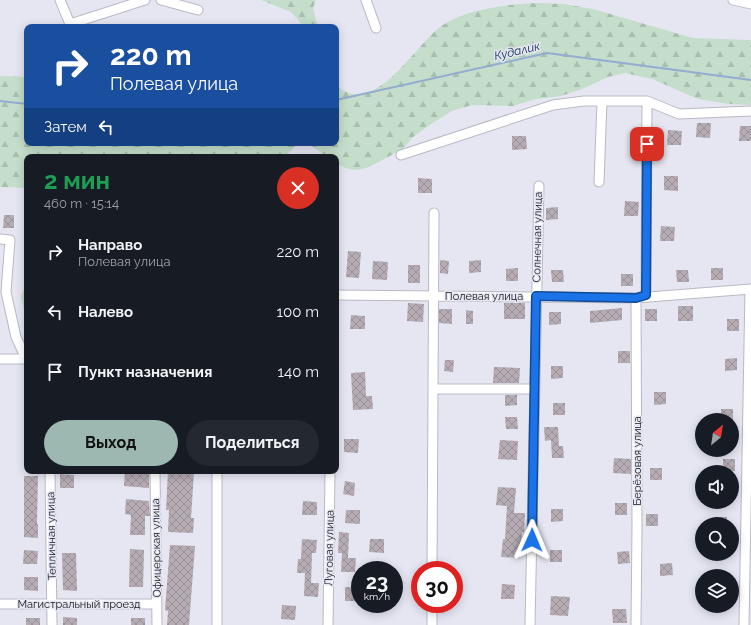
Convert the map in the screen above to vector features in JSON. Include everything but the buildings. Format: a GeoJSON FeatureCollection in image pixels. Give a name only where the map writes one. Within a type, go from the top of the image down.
{"type":"FeatureCollection","features":[{"type":"Feature","properties":{"kind":"street"},"geometry":{"type":"LineString","coordinates":[[60,0],[70,24],[144,0]]}},
{"type":"Feature","properties":{"kind":"street"},"geometry":{"type":"LineString","coordinates":[[161,0],[198,10]]}},
{"type":"Feature","properties":{"kind":"street"},"geometry":{"type":"LineString","coordinates":[[366,0],[376,28]]}},
{"type":"Feature","properties":{"kind":"street"},"geometry":{"type":"LineString","coordinates":[[733,0],[751,4]]}},
{"type":"Feature","properties":{"kind":"street"},"geometry":{"type":"LineString","coordinates":[[401,155],[553,105],[584,100],[647,101],[679,114],[751,111]]}},
{"type":"Feature","properties":{"kind":"street"},"geometry":{"type":"LineString","coordinates":[[599,182],[602,100]]}},
{"type":"Feature","properties":{"kind":"street"},"geometry":{"type":"LineString","coordinates":[[646,295],[647,101]]}},
{"type":"Feature","properties":{"kind":"street","name":"Солнечная улица"},"geometry":{"type":"LineString","coordinates":[[530,625],[539,186]]}},
{"type":"Feature","properties":{"kind":"street"},"geometry":{"type":"LineString","coordinates":[[432,561],[434,214]]}},
{"type":"Feature","properties":{"kind":"street"},"geometry":{"type":"LineString","coordinates":[[0,239],[10,240],[6,292],[16,337],[24,355]]}},
{"type":"Feature","properties":{"kind":"street"},"geometry":{"type":"LineString","coordinates":[[744,625],[751,289]]}},
{"type":"Feature","properties":{"kind":"street","name":"Полевая улица"},"geometry":{"type":"LineString","coordinates":[[339,295],[636,298],[646,295],[751,289]]}},
{"type":"Feature","properties":{"kind":"street","name":"Берёзовая улица"},"geometry":{"type":"LineString","coordinates":[[636,298],[636,625]]}},
{"type":"Feature","properties":{"kind":"street"},"geometry":{"type":"LineString","coordinates":[[0,360],[24,359]]}},
{"type":"Feature","properties":{"kind":"street"},"geometry":{"type":"LineString","coordinates":[[433,390],[534,389]]}},
{"type":"Feature","properties":{"kind":"street","name":"Тепличная улица"},"geometry":{"type":"LineString","coordinates":[[50,474],[52,625]]}},
{"type":"Feature","properties":{"kind":"street","name":"Офицерская улица"},"geometry":{"type":"LineString","coordinates":[[155,474],[157,625]]}},
{"type":"Feature","properties":{"kind":"street"},"geometry":{"type":"LineString","coordinates":[[217,474],[217,625]]}},
{"type":"Feature","properties":{"kind":"street","name":"Луговая улица"},"geometry":{"type":"LineString","coordinates":[[328,625],[330,474]]}},
{"type":"Feature","properties":{"kind":"street","name":"Магистральный проезд"},"geometry":{"type":"LineString","coordinates":[[0,604],[157,604]]}},
{"type":"Feature","properties":{"kind":"street"},"geometry":{"type":"LineString","coordinates":[[432,613],[432,625]]}},
{"type":"Feature","properties":{"kind":"green space"},"geometry":{"type":"Polygon","coordinates":[[[261,0],[316,0],[313,8],[317,24],[301,24],[291,12],[261,0]]]}},
{"type":"Feature","properties":{"kind":"green space"},"geometry":{"type":"Polygon","coordinates":[[[535,3],[564,4],[593,9],[693,38],[751,40],[751,105],[729,104],[698,99],[652,79],[625,73],[608,77],[582,89],[561,96],[536,99],[513,106],[472,105],[452,111],[413,137],[403,149],[369,167],[358,170],[348,169],[339,165],[339,154],[323,154],[312,146],[339,146],[339,87],[351,93],[366,93],[381,86],[395,74],[434,32],[446,23],[467,14],[489,8],[535,3]]]}},
{"type":"Feature","properties":{"kind":"green space"},"geometry":{"type":"Polygon","coordinates":[[[0,76],[24,77],[24,146],[295,146],[288,154],[24,154],[24,188],[0,187],[0,76]]]}},
{"type":"Feature","properties":{"kind":"green space"},"geometry":{"type":"Polygon","coordinates":[[[24,288],[24,309],[21,297],[24,288]]]}},
{"type":"Feature","properties":{"kind":"waterway","name":"Кудалик"},"geometry":{"type":"LineString","coordinates":[[339,99],[547,53],[751,80]]}},
{"type":"Feature","properties":{"kind":"waterway","name":"Кудалик"},"geometry":{"type":"LineString","coordinates":[[0,101],[24,104]]}},
{"type":"Feature","properties":{"kind":"route"},"geometry":{"type":"LineString","coordinates":[[532,540],[536,296],[636,298],[646,295],[647,144]]}}]}
